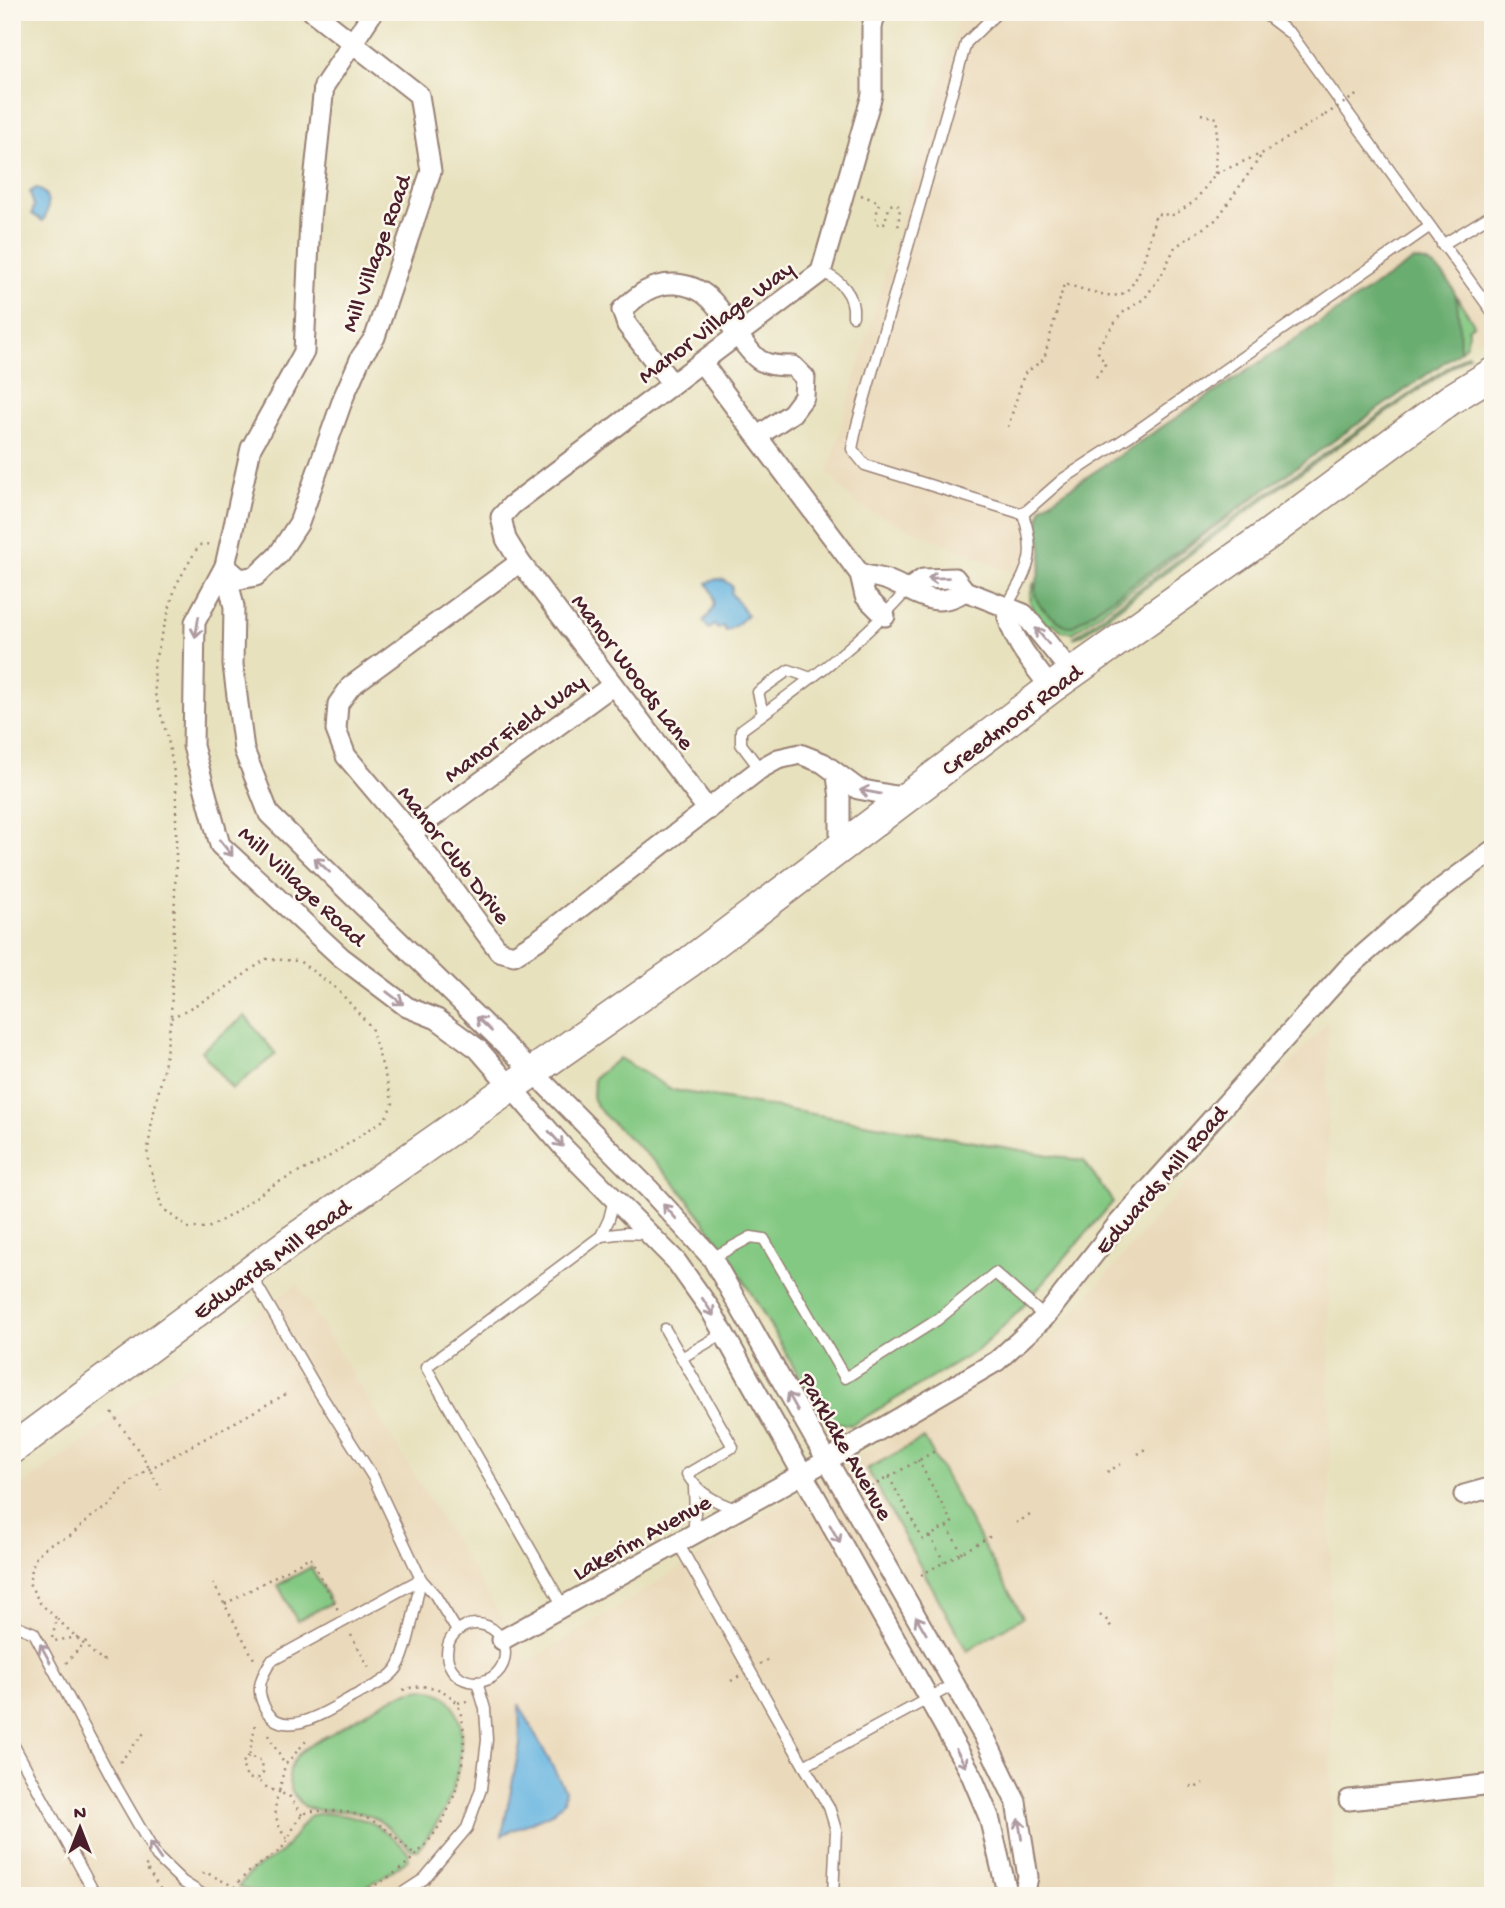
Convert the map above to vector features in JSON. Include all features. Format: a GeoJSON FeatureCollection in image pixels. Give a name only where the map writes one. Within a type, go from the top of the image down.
{"type":"FeatureCollection","features":[{"type":"Feature","properties":{"kind":"main road","name":"Creedmoor Road"},"geometry":{"type":"LineString","coordinates":[[522,1080],[688,963],[1061,681],[1266,536],[1451,399],[1493,373]]}},
{"type":"Feature","properties":{"kind":"main road","name":"Edwards Mill Road"},"geometry":{"type":"LineString","coordinates":[[12,1449],[249,1272],[522,1080]]}},
{"type":"Feature","properties":{"kind":"street","name":"Mill Village Road"},"geometry":{"type":"LineString","coordinates":[[225,566],[240,579],[256,576],[278,555],[299,523],[344,396],[361,357],[375,337],[430,171],[419,95],[313,12]]}},
{"type":"Feature","properties":{"kind":"street","name":"Mill Village Road"},"geometry":{"type":"LineString","coordinates":[[373,12],[324,86],[310,219],[303,352],[251,448],[225,566],[195,621],[193,746],[220,845],[341,957],[407,1007],[437,1019],[522,1080]]}},
{"type":"Feature","properties":{"kind":"street","name":"Manor Village Way"},"geometry":{"type":"LineString","coordinates":[[520,562],[506,538],[501,517],[512,505],[821,272],[872,95],[872,27],[876,12]]}},
{"type":"Feature","properties":{"kind":"street"},"geometry":{"type":"LineString","coordinates":[[672,384],[627,325],[622,310],[641,292],[662,284],[684,285],[709,295],[737,336],[758,360],[775,366],[793,366],[805,378],[804,397],[792,413],[758,436]]}},
{"type":"Feature","properties":{"kind":"street"},"geometry":{"type":"LineString","coordinates":[[702,363],[860,574],[865,596],[885,616]]}},
{"type":"Feature","properties":{"kind":"street","name":"Manor Woods Lane"},"geometry":{"type":"LineString","coordinates":[[520,562],[708,810]]}},
{"type":"Feature","properties":{"kind":"street","name":"Manor Club Drive"},"geometry":{"type":"LineString","coordinates":[[520,562],[351,686],[338,704],[336,730],[346,756],[411,833],[499,951],[514,955],[538,940],[760,769],[778,759],[800,754],[823,763],[858,789],[906,798]]}},
{"type":"Feature","properties":{"kind":"street","name":"Mill Village Road"},"geometry":{"type":"LineString","coordinates":[[225,566],[234,607],[233,665],[244,750],[269,814],[522,1080]]}},
{"type":"Feature","properties":{"kind":"street"},"geometry":{"type":"LineString","coordinates":[[860,574],[887,580],[923,599],[954,599],[965,591],[1024,614],[1061,681]]}},
{"type":"Feature","properties":{"kind":"street","name":"Manor Field Way"},"geometry":{"type":"LineString","coordinates":[[411,833],[613,685]]}},
{"type":"Feature","properties":{"kind":"street"},"geometry":{"type":"LineString","coordinates":[[837,776],[841,798],[840,848]]}},
{"type":"Feature","properties":{"kind":"street","name":"Edwards Mill Road"},"geometry":{"type":"LineString","coordinates":[[803,1474],[997,1361],[1045,1317],[1116,1226],[1347,969],[1427,899],[1493,850]]}},
{"type":"Feature","properties":{"kind":"street"},"geometry":{"type":"LineString","coordinates":[[522,1080],[614,1199],[676,1261],[710,1308],[970,1772],[989,1817],[1008,1896]]}},
{"type":"Feature","properties":{"kind":"street","name":"Parklake Avenue"},"geometry":{"type":"LineString","coordinates":[[522,1080],[649,1189],[712,1258],[985,1738],[1016,1802],[1028,1877],[1024,1896]]}},
{"type":"Feature","properties":{"kind":"street","name":"Lakerim Avenue"},"geometry":{"type":"LineString","coordinates":[[502,1640],[803,1474]]}},
{"type":"Feature","properties":{"kind":"street"},"geometry":{"type":"LineString","coordinates":[[1464,1495],[1493,1487]]}},
{"type":"Feature","properties":{"kind":"street"},"geometry":{"type":"LineString","coordinates":[[1349,1800],[1493,1784]]}},
{"type":"Feature","properties":{"kind":"lane"},"geometry":{"type":"LineString","coordinates":[[998,12],[966,43],[852,449],[864,465],[1023,514]]}},
{"type":"Feature","properties":{"kind":"lane"},"geometry":{"type":"LineString","coordinates":[[1262,12],[1291,34],[1493,313]]}},
{"type":"Feature","properties":{"kind":"lane"},"geometry":{"type":"LineString","coordinates":[[1442,245],[1493,214]]}},
{"type":"Feature","properties":{"kind":"lane"},"geometry":{"type":"LineString","coordinates":[[1023,514],[1063,479],[1429,227]]}},
{"type":"Feature","properties":{"kind":"lane"},"geometry":{"type":"LineString","coordinates":[[821,272],[835,276],[847,291],[854,305],[853,316]]}},
{"type":"Feature","properties":{"kind":"lane"},"geometry":{"type":"LineString","coordinates":[[1006,608],[1027,568],[1032,550],[1023,514]]}},
{"type":"Feature","properties":{"kind":"lane"},"geometry":{"type":"LineString","coordinates":[[760,769],[741,744],[741,730],[811,678],[885,616],[907,590]]}},
{"type":"Feature","properties":{"kind":"lane"},"geometry":{"type":"LineString","coordinates":[[763,714],[758,692],[789,670],[811,678]]}},
{"type":"Feature","properties":{"kind":"lane"},"geometry":{"type":"LineString","coordinates":[[563,1606],[426,1367],[601,1236],[614,1199]]}},
{"type":"Feature","properties":{"kind":"lane"},"geometry":{"type":"LineString","coordinates":[[601,1236],[648,1234]]}},
{"type":"Feature","properties":{"kind":"lane"},"geometry":{"type":"LineString","coordinates":[[712,1258],[751,1237],[764,1239],[845,1378],[937,1320],[995,1273],[1045,1317]]}},
{"type":"Feature","properties":{"kind":"lane"},"geometry":{"type":"LineString","coordinates":[[249,1272],[319,1392],[373,1477],[421,1579],[435,1595],[457,1631]]}},
{"type":"Feature","properties":{"kind":"lane"},"geometry":{"type":"LineString","coordinates":[[666,1329],[733,1447],[687,1474],[694,1487],[695,1513],[685,1539],[804,1766],[829,1807],[836,1830],[833,1896]]}},
{"type":"Feature","properties":{"kind":"lane"},"geometry":{"type":"LineString","coordinates":[[682,1357],[724,1333]]}},
{"type":"Feature","properties":{"kind":"lane"},"geometry":{"type":"LineString","coordinates":[[694,1487],[719,1503],[739,1510]]}},
{"type":"Feature","properties":{"kind":"lane"},"geometry":{"type":"LineString","coordinates":[[421,1579],[403,1656],[397,1668],[384,1680],[312,1720],[286,1723],[277,1721],[266,1713],[260,1696],[261,1677],[271,1661],[421,1579]]}},
{"type":"Feature","properties":{"kind":"lane"},"geometry":{"type":"LineString","coordinates":[[12,1624],[34,1633],[157,1857],[183,1882],[205,1896]]}},
{"type":"Feature","properties":{"kind":"lane"},"geometry":{"type":"LineString","coordinates":[[470,1624],[485,1625],[498,1633],[502,1640],[505,1649],[501,1668],[487,1680],[477,1682],[460,1677],[449,1664],[448,1646],[457,1631],[470,1624]]}},
{"type":"Feature","properties":{"kind":"lane"},"geometry":{"type":"LineString","coordinates":[[398,1896],[424,1879],[467,1828],[481,1789],[487,1740],[485,1709],[477,1682]]}},
{"type":"Feature","properties":{"kind":"lane"},"geometry":{"type":"LineString","coordinates":[[804,1766],[955,1684]]}},
{"type":"Feature","properties":{"kind":"lane"},"geometry":{"type":"LineString","coordinates":[[12,1742],[96,1896]]}},
{"type":"Feature","properties":{"kind":"path"},"geometry":{"type":"LineString","coordinates":[[1008,427],[1024,374],[1044,359],[1065,284],[1116,296],[1129,291],[1137,278],[1156,214],[1174,215],[1195,201],[1215,174],[1263,153],[1358,94]]}},
{"type":"Feature","properties":{"kind":"path"},"geometry":{"type":"LineString","coordinates":[[1201,114],[1217,118],[1215,174]]}},
{"type":"Feature","properties":{"kind":"path"},"geometry":{"type":"LineString","coordinates":[[1096,377],[1105,364],[1098,352],[1100,345],[1121,314],[1145,298],[1162,274],[1175,247],[1217,219],[1263,153]]}},
{"type":"Feature","properties":{"kind":"path"},"geometry":{"type":"LineString","coordinates":[[857,194],[879,202],[875,222],[880,226],[884,224],[890,205],[896,204],[900,207],[898,230],[911,236]]}},
{"type":"Feature","properties":{"kind":"path"},"geometry":{"type":"LineString","coordinates":[[171,1017],[220,992],[266,958],[299,961],[337,989],[371,1027],[393,1103],[384,1119],[324,1160],[271,1186],[231,1215],[208,1227],[188,1228],[162,1209],[147,1156],[171,1017],[176,783],[169,739],[155,694],[154,663],[176,584],[199,545],[230,544]]}},
{"type":"Feature","properties":{"kind":"path"},"geometry":{"type":"LineString","coordinates":[[105,1659],[103,1662],[40,1603],[28,1578],[34,1560],[50,1544],[70,1536],[90,1518],[111,1505],[127,1484],[149,1469],[288,1393]]}},
{"type":"Feature","properties":{"kind":"path"},"geometry":{"type":"LineString","coordinates":[[112,1413],[161,1490]]}},
{"type":"Feature","properties":{"kind":"path"},"geometry":{"type":"LineString","coordinates":[[1138,1454],[1148,1448]]}},
{"type":"Feature","properties":{"kind":"path"},"geometry":{"type":"LineString","coordinates":[[872,1487],[935,1451]]}},
{"type":"Feature","properties":{"kind":"path"},"geometry":{"type":"LineString","coordinates":[[889,1477],[923,1540],[953,1524],[918,1460]]}},
{"type":"Feature","properties":{"kind":"path"},"geometry":{"type":"LineString","coordinates":[[1107,1472],[1123,1463]]}},
{"type":"Feature","properties":{"kind":"path"},"geometry":{"type":"LineString","coordinates":[[1016,1523],[1030,1516]]}},
{"type":"Feature","properties":{"kind":"path"},"geometry":{"type":"LineString","coordinates":[[947,1527],[962,1553]]}},
{"type":"Feature","properties":{"kind":"path"},"geometry":{"type":"LineString","coordinates":[[921,1575],[993,1535]]}},
{"type":"Feature","properties":{"kind":"path"},"geometry":{"type":"LineString","coordinates":[[930,1536],[944,1562]]}},
{"type":"Feature","properties":{"kind":"path"},"geometry":{"type":"LineString","coordinates":[[225,1605],[310,1557],[338,1611]]}},
{"type":"Feature","properties":{"kind":"path"},"geometry":{"type":"LineString","coordinates":[[213,1583],[254,1658]]}},
{"type":"Feature","properties":{"kind":"path"},"geometry":{"type":"LineString","coordinates":[[1100,1615],[1111,1627]]}},
{"type":"Feature","properties":{"kind":"path"},"geometry":{"type":"LineString","coordinates":[[57,1619],[52,1638],[54,1641],[78,1637]]}},
{"type":"Feature","properties":{"kind":"path"},"geometry":{"type":"LineString","coordinates":[[351,1634],[372,1672]]}},
{"type":"Feature","properties":{"kind":"path"},"geometry":{"type":"LineString","coordinates":[[66,1663],[89,1637]]}},
{"type":"Feature","properties":{"kind":"path"},"geometry":{"type":"LineString","coordinates":[[760,1664],[769,1659]]}},
{"type":"Feature","properties":{"kind":"path"},"geometry":{"type":"LineString","coordinates":[[731,1681],[743,1674]]}},
{"type":"Feature","properties":{"kind":"path"},"geometry":{"type":"LineString","coordinates":[[351,1896],[381,1882],[415,1856],[443,1822],[456,1790],[464,1738],[461,1712],[457,1703],[442,1690],[430,1687],[403,1690]]}},
{"type":"Feature","properties":{"kind":"path"},"geometry":{"type":"LineString","coordinates":[[457,1703],[468,1701]]}},
{"type":"Feature","properties":{"kind":"path"},"geometry":{"type":"LineString","coordinates":[[255,1725],[249,1756],[244,1760],[244,1773],[247,1778],[257,1780],[290,1797],[302,1815]]}},
{"type":"Feature","properties":{"kind":"path"},"geometry":{"type":"LineString","coordinates":[[120,1762],[144,1733]]}},
{"type":"Feature","properties":{"kind":"path"},"geometry":{"type":"LineString","coordinates":[[268,1735],[285,1765]]}},
{"type":"Feature","properties":{"kind":"path"},"geometry":{"type":"LineString","coordinates":[[287,1839],[277,1822],[276,1799],[285,1765],[306,1741]]}},
{"type":"Feature","properties":{"kind":"path"},"geometry":{"type":"LineString","coordinates":[[249,1756],[262,1761],[263,1772],[257,1780]]}},
{"type":"Feature","properties":{"kind":"path"},"geometry":{"type":"LineString","coordinates":[[1190,1786],[1195,1788],[1203,1783]]}},
{"type":"Feature","properties":{"kind":"path"},"geometry":{"type":"LineString","coordinates":[[234,1888],[254,1867],[281,1849],[302,1815],[310,1811],[361,1816],[387,1829],[415,1856]]}},
{"type":"Feature","properties":{"kind":"path"},"geometry":{"type":"LineString","coordinates":[[251,1862],[254,1867]]}},
{"type":"Feature","properties":{"kind":"path"},"geometry":{"type":"LineString","coordinates":[[148,1864],[145,1866],[165,1896]]}},
{"type":"Feature","properties":{"kind":"path"},"geometry":{"type":"LineString","coordinates":[[203,1874],[205,1872],[253,1896]]}},
{"type":"Feature","properties":{"kind":"shaded area"},"geometry":{"type":"Polygon","coordinates":[[[960,12],[1493,12],[1493,331],[1477,341],[1474,324],[1439,270],[1414,260],[1038,515],[1042,562],[1034,582],[857,506],[828,472],[960,12]]]}},
{"type":"Feature","properties":{"kind":"shaded area"},"geometry":{"type":"Polygon","coordinates":[[[1328,1020],[1332,1889],[1320,1896],[26,1896],[12,1870],[12,1493],[297,1284],[529,1662],[1055,1334],[1328,1020]]]}},
{"type":"Feature","properties":{"kind":"green space"},"geometry":{"type":"Polygon","coordinates":[[[1414,260],[1434,267],[1452,288],[1458,307],[1460,351],[1073,626],[1063,624],[1044,610],[1035,595],[1042,554],[1039,524],[1043,506],[1414,260]]]}},
{"type":"Feature","properties":{"kind":"green space"},"geometry":{"type":"Polygon","coordinates":[[[1455,294],[1474,324],[1468,328],[1467,341],[1460,351],[1455,294]]]}},
{"type":"Feature","properties":{"kind":"green space"},"geometry":{"type":"Polygon","coordinates":[[[1469,355],[1272,493],[1082,635],[1073,638],[1258,500],[1469,355]]]}},
{"type":"Feature","properties":{"kind":"green space"},"geometry":{"type":"Polygon","coordinates":[[[1290,471],[1073,633],[1062,631],[1053,623],[1048,627],[1032,608],[1030,597],[1034,582],[1035,595],[1073,626],[1290,471]]]}},
{"type":"Feature","properties":{"kind":"green space"},"geometry":{"type":"Polygon","coordinates":[[[245,1016],[276,1054],[232,1089],[201,1051],[245,1016]]]}},
{"type":"Feature","properties":{"kind":"green space"},"geometry":{"type":"Polygon","coordinates":[[[619,1058],[673,1090],[1084,1161],[1113,1202],[1017,1313],[978,1350],[852,1425],[840,1423],[823,1416],[812,1403],[784,1349],[739,1274],[690,1202],[663,1170],[602,1113],[593,1100],[594,1078],[619,1058]]]}},
{"type":"Feature","properties":{"kind":"green space"},"geometry":{"type":"Polygon","coordinates":[[[924,1438],[1023,1617],[967,1651],[867,1469],[924,1438]]]}},
{"type":"Feature","properties":{"kind":"green space"},"geometry":{"type":"Polygon","coordinates":[[[311,1567],[331,1603],[297,1621],[278,1585],[311,1567]]]}},
{"type":"Feature","properties":{"kind":"green space"},"geometry":{"type":"Polygon","coordinates":[[[424,1689],[441,1694],[453,1705],[459,1720],[461,1738],[460,1757],[451,1794],[439,1820],[417,1850],[412,1850],[387,1827],[370,1816],[349,1811],[312,1809],[300,1802],[290,1787],[289,1779],[290,1768],[298,1755],[310,1745],[377,1706],[401,1694],[424,1689]]]}},
{"type":"Feature","properties":{"kind":"green space"},"geometry":{"type":"Polygon","coordinates":[[[321,1813],[349,1816],[370,1822],[398,1842],[409,1853],[408,1859],[381,1879],[345,1893],[282,1896],[238,1887],[252,1871],[282,1852],[309,1816],[321,1813]]]}},
{"type":"Feature","properties":{"kind":"water"},"geometry":{"type":"Polygon","coordinates":[[[36,188],[47,197],[47,211],[43,221],[32,214],[34,206],[30,192],[36,188]]]}},
{"type":"Feature","properties":{"kind":"water"},"geometry":{"type":"Polygon","coordinates":[[[717,579],[732,586],[731,593],[747,615],[726,631],[723,626],[718,629],[714,625],[709,629],[703,621],[711,612],[714,603],[707,583],[717,579]]]}},
{"type":"Feature","properties":{"kind":"water"},"geometry":{"type":"Polygon","coordinates":[[[519,1704],[565,1790],[564,1802],[550,1814],[502,1835],[520,1744],[519,1704]]]}}]}
